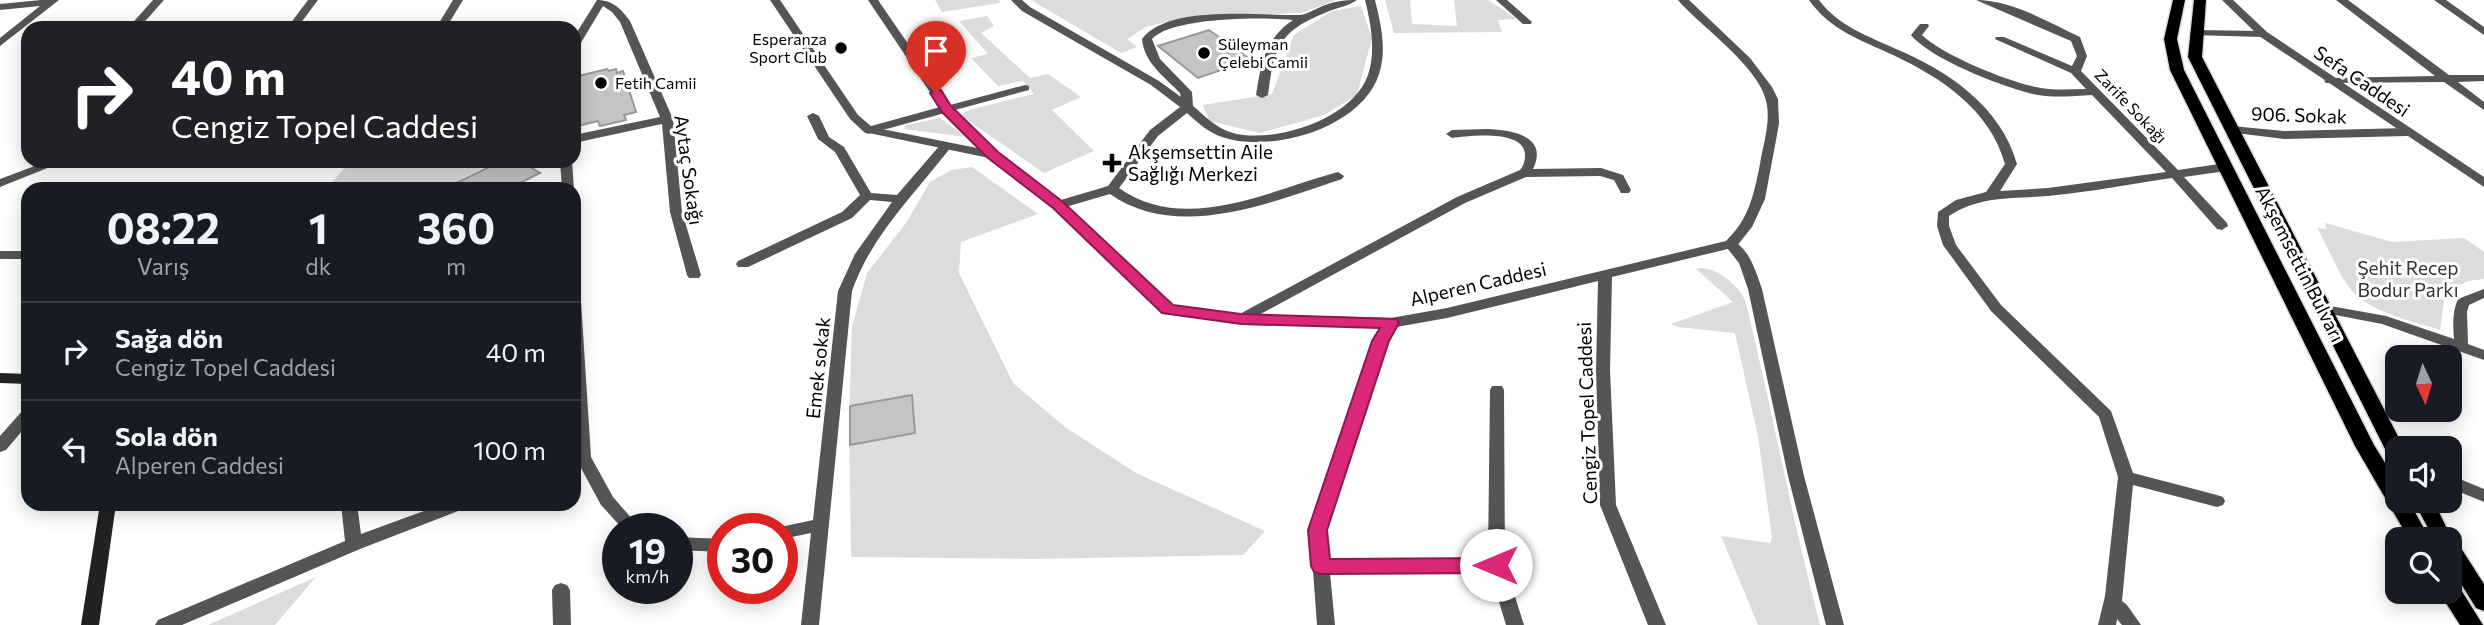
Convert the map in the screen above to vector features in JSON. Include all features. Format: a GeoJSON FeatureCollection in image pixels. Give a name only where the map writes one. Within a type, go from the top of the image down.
{"type":"FeatureCollection","features":[{"type":"Feature","properties":{"kind":"main road","name":"Akşemsettin Bulvarı"},"geometry":{"type":"LineString","coordinates":[[2200,0],[2195,57],[2388,436]]}},
{"type":"Feature","properties":{"kind":"main road","name":"Akşemsettin Bulvarı"},"geometry":{"type":"LineString","coordinates":[[2178,1],[2179,13],[2172,29],[2172,58],[2365,446],[2413,527]]}},
{"type":"Feature","properties":{"kind":"main road"},"geometry":{"type":"LineString","coordinates":[[0,378],[21,379]]}},
{"type":"Feature","properties":{"kind":"main road"},"geometry":{"type":"LineString","coordinates":[[90,625],[107,511]]}},
{"type":"Feature","properties":{"kind":"main road"},"geometry":{"type":"LineString","coordinates":[[2462,567],[2484,602]]}},
{"type":"Feature","properties":{"kind":"main road"},"geometry":{"type":"LineString","coordinates":[[2458,604],[2472,625]]}},
{"type":"Feature","properties":{"kind":"street"},"geometry":{"type":"LineString","coordinates":[[140,21],[159,0]]}},
{"type":"Feature","properties":{"kind":"street"},"geometry":{"type":"LineString","coordinates":[[297,21],[313,0]]}},
{"type":"Feature","properties":{"kind":"street"},"geometry":{"type":"LineString","coordinates":[[445,21],[458,0]]}},
{"type":"Feature","properties":{"kind":"street"},"geometry":{"type":"LineString","coordinates":[[581,35],[604,0]]}},
{"type":"Feature","properties":{"kind":"street","name":"Aytaç Sokağı"},"geometry":{"type":"LineString","coordinates":[[604,0],[625,21],[667,119],[676,212],[694,275]]}},
{"type":"Feature","properties":{"kind":"street"},"geometry":{"type":"LineString","coordinates":[[775,0],[854,117],[868,130],[1025,88]]}},
{"type":"Feature","properties":{"kind":"street"},"geometry":{"type":"LineString","coordinates":[[873,0],[947,109],[993,155]]}},
{"type":"Feature","properties":{"kind":"street"},"geometry":{"type":"LineString","coordinates":[[1016,0],[1026,9],[1155,83],[1227,135],[1244,138],[1287,135],[1336,119],[1361,99],[1371,83],[1376,66],[1378,36],[1370,0]]}},
{"type":"Feature","properties":{"kind":"street"},"geometry":{"type":"LineString","coordinates":[[1188,107],[1186,92],[1154,59],[1147,45],[1147,39],[1157,29],[1194,21],[1277,16],[1301,18],[1352,0]]}},
{"type":"Feature","properties":{"kind":"street"},"geometry":{"type":"LineString","coordinates":[[1501,0],[1527,22]]}},
{"type":"Feature","properties":{"kind":"street"},"geometry":{"type":"LineString","coordinates":[[1683,0],[1751,68],[1772,100],[1773,116],[1760,203],[1746,228],[1731,244],[1745,262],[1755,289],[1796,476],[1835,625]]}},
{"type":"Feature","properties":{"kind":"street"},"geometry":{"type":"LineString","coordinates":[[1814,0],[1847,30],[1899,54],[1956,88],[1986,114],[2009,151],[2011,164],[1991,195]]}},
{"type":"Feature","properties":{"kind":"street","name":"Zarife Sokağı"},"geometry":{"type":"LineString","coordinates":[[1981,0],[2070,34],[2082,51],[2075,71],[2222,226]]}},
{"type":"Feature","properties":{"kind":"street","name":"Sefa Caddesi"},"geometry":{"type":"LineString","coordinates":[[2227,0],[2263,34],[2484,183]]}},
{"type":"Feature","properties":{"kind":"street"},"geometry":{"type":"LineString","coordinates":[[2341,0],[2484,107]]}},
{"type":"Feature","properties":{"kind":"street"},"geometry":{"type":"LineString","coordinates":[[2439,0],[2484,32]]}},
{"type":"Feature","properties":{"kind":"street"},"geometry":{"type":"LineString","coordinates":[[0,7],[57,1]]}},
{"type":"Feature","properties":{"kind":"street"},"geometry":{"type":"LineString","coordinates":[[30,21],[57,1]]}},
{"type":"Feature","properties":{"kind":"street"},"geometry":{"type":"LineString","coordinates":[[1262,95],[1270,50],[1301,18]]}},
{"type":"Feature","properties":{"kind":"street"},"geometry":{"type":"LineString","coordinates":[[1924,26],[1916,35],[1928,46],[2012,85],[2034,91],[2097,92]]}},
{"type":"Feature","properties":{"kind":"street"},"geometry":{"type":"LineString","coordinates":[[0,43],[21,28]]}},
{"type":"Feature","properties":{"kind":"street"},"geometry":{"type":"LineString","coordinates":[[2195,33],[2263,34]]}},
{"type":"Feature","properties":{"kind":"street"},"geometry":{"type":"LineString","coordinates":[[2000,39],[2075,71]]}},
{"type":"Feature","properties":{"kind":"street"},"geometry":{"type":"LineString","coordinates":[[2330,81],[2484,78]]}},
{"type":"Feature","properties":{"kind":"street"},"geometry":{"type":"LineString","coordinates":[[1058,205],[1112,189],[1154,133],[1188,107]]}},
{"type":"Feature","properties":{"kind":"street"},"geometry":{"type":"LineString","coordinates":[[813,116],[824,139],[840,150],[867,195]]}},
{"type":"Feature","properties":{"kind":"street"},"geometry":{"type":"LineString","coordinates":[[581,137],[667,119]]}},
{"type":"Feature","properties":{"kind":"street","name":"Alperen Caddesi"},"geometry":{"type":"LineString","coordinates":[[868,130],[993,155],[1058,205],[1168,309],[1241,319],[1391,323],[1447,313],[1731,244]]}},
{"type":"Feature","properties":{"kind":"street","name":"906. Sokak"},"geometry":{"type":"LineString","coordinates":[[2232,130],[2284,135],[2407,132]]}},
{"type":"Feature","properties":{"kind":"street"},"geometry":{"type":"LineString","coordinates":[[1241,319],[1461,200],[1524,173],[1530,167],[1532,149],[1529,143],[1519,137],[1483,133],[1452,134]]}},
{"type":"Feature","properties":{"kind":"street","name":"Emek sokak"},"geometry":{"type":"LineString","coordinates":[[810,625],[845,291],[850,271],[901,199],[944,147]]}},
{"type":"Feature","properties":{"kind":"street"},"geometry":{"type":"LineString","coordinates":[[2107,625],[2112,604],[2126,477],[2106,415],[1996,308],[1950,245],[1943,226],[1943,215],[1959,203],[1991,195],[2048,192],[2226,167]]}},
{"type":"Feature","properties":{"kind":"street"},"geometry":{"type":"LineString","coordinates":[[0,183],[40,168]]}},
{"type":"Feature","properties":{"kind":"street"},"geometry":{"type":"LineString","coordinates":[[1524,173],[1601,172],[1619,178],[1625,190]]}},
{"type":"Feature","properties":{"kind":"street"},"geometry":{"type":"LineString","coordinates":[[1112,189],[1129,201],[1151,209],[1188,213],[1275,197],[1338,176]]}},
{"type":"Feature","properties":{"kind":"street"},"geometry":{"type":"LineString","coordinates":[[867,195],[901,199]]}},
{"type":"Feature","properties":{"kind":"street"},"geometry":{"type":"LineString","coordinates":[[743,264],[847,215],[867,195]]}},
{"type":"Feature","properties":{"kind":"street"},"geometry":{"type":"LineString","coordinates":[[0,255],[21,255]]}},
{"type":"Feature","properties":{"kind":"street","name":"Cengiz Topel Caddesi"},"geometry":{"type":"LineString","coordinates":[[1605,274],[1603,370],[1608,505],[1657,625]]}},
{"type":"Feature","properties":{"kind":"street"},"geometry":{"type":"LineString","coordinates":[[2461,345],[2460,312],[2463,302],[2484,293]]}},
{"type":"Feature","properties":{"kind":"street"},"geometry":{"type":"LineString","coordinates":[[2325,309],[2346,310],[2455,345]]}},
{"type":"Feature","properties":{"kind":"street"},"geometry":{"type":"LineString","coordinates":[[1326,625],[1318,530],[1380,341],[1391,323]]}},
{"type":"Feature","properties":{"kind":"street"},"geometry":{"type":"LineString","coordinates":[[2462,347],[2484,355]]}},
{"type":"Feature","properties":{"kind":"street"},"geometry":{"type":"LineString","coordinates":[[1497,390],[1496,565],[1515,625]]}},
{"type":"Feature","properties":{"kind":"street"},"geometry":{"type":"LineString","coordinates":[[0,446],[21,422]]}},
{"type":"Feature","properties":{"kind":"street"},"geometry":{"type":"LineString","coordinates":[[581,463],[618,513]]}},
{"type":"Feature","properties":{"kind":"street"},"geometry":{"type":"LineString","coordinates":[[2126,477],[2217,501]]}},
{"type":"Feature","properties":{"kind":"street"},"geometry":{"type":"LineString","coordinates":[[2462,486],[2484,496]]}},
{"type":"Feature","properties":{"kind":"street"},"geometry":{"type":"LineString","coordinates":[[350,511],[354,544]]}},
{"type":"Feature","properties":{"kind":"street"},"geometry":{"type":"LineString","coordinates":[[164,625],[354,544],[441,511]]}},
{"type":"Feature","properties":{"kind":"street"},"geometry":{"type":"LineString","coordinates":[[798,530],[821,525]]}},
{"type":"Feature","properties":{"kind":"street"},"geometry":{"type":"LineString","coordinates":[[1321,566],[1496,565]]}},
{"type":"Feature","properties":{"kind":"street"},"geometry":{"type":"LineString","coordinates":[[561,590],[562,625]]}},
{"type":"Feature","properties":{"kind":"street"},"geometry":{"type":"LineString","coordinates":[[2112,604],[2121,610],[2132,625]]}},
{"type":"Feature","properties":{"kind":"green space"},"geometry":{"type":"Polygon","coordinates":[[[935,0],[999,0],[1000,3],[942,12],[935,0]]]}},
{"type":"Feature","properties":{"kind":"green space"},"geometry":{"type":"Polygon","coordinates":[[[1031,0],[1336,0],[1301,13],[1183,18],[1146,27],[1127,39],[1137,47],[1121,53],[1031,0]]]}},
{"type":"Feature","properties":{"kind":"green space"},"geometry":{"type":"Polygon","coordinates":[[[1385,0],[1410,0],[1412,24],[1457,26],[1454,0],[1488,0],[1517,19],[1498,20],[1502,32],[1394,33],[1385,0]]]}},
{"type":"Feature","properties":{"kind":"green space"},"geometry":{"type":"Polygon","coordinates":[[[1361,6],[1372,38],[1357,95],[1324,115],[1260,133],[1209,121],[1203,105],[1272,94],[1294,35],[1332,11],[1361,6]]]}},
{"type":"Feature","properties":{"kind":"green space"},"geometry":{"type":"Polygon","coordinates":[[[987,16],[994,26],[981,33],[1030,78],[1048,74],[1081,97],[1052,110],[1094,151],[1044,173],[963,117],[963,113],[972,109],[1034,94],[1023,81],[998,86],[971,58],[988,54],[959,21],[987,16]]]}},
{"type":"Feature","properties":{"kind":"green space"},"geometry":{"type":"Polygon","coordinates":[[[940,118],[966,137],[904,129],[906,125],[940,118]]]}},
{"type":"Feature","properties":{"kind":"green space"},"geometry":{"type":"Polygon","coordinates":[[[972,167],[1038,214],[961,242],[959,273],[1013,383],[1065,427],[1136,473],[1265,531],[1243,555],[1036,559],[851,557],[849,419],[852,327],[867,273],[906,223],[930,182],[951,170],[972,167]]]}},
{"type":"Feature","properties":{"kind":"green space"},"geometry":{"type":"Polygon","coordinates":[[[345,168],[482,168],[459,180],[463,182],[332,182],[345,168]]]}},
{"type":"Feature","properties":{"kind":"green space","name":"Şehit Recep Bodur Parkı"},"geometry":{"type":"Polygon","coordinates":[[[2325,223],[2392,242],[2464,238],[2484,252],[2484,279],[2468,281],[2445,292],[2440,330],[2395,316],[2373,307],[2350,288],[2317,228],[2327,229],[2325,223]]]}},
{"type":"Feature","properties":{"kind":"green space"},"geometry":{"type":"Polygon","coordinates":[[[1696,269],[1714,271],[1728,279],[1739,290],[1746,303],[1820,625],[1758,625],[1721,536],[1770,543],[1772,537],[1758,436],[1735,333],[1671,324],[1733,302],[1696,269]]]}},
{"type":"Feature","properties":{"kind":"green space"},"geometry":{"type":"Polygon","coordinates":[[[316,577],[275,625],[208,625],[316,577]]]}},
{"type":"Feature","properties":{"kind":"building","name":"Süleyman Çelebi Camii"},"geometry":{"type":"Polygon","coordinates":[[[1209,30],[1251,60],[1198,78],[1158,46],[1209,30]]]}},
{"type":"Feature","properties":{"kind":"building"},"geometry":{"type":"Polygon","coordinates":[[[607,69],[616,69],[617,73],[623,71],[636,112],[624,115],[626,120],[600,126],[598,121],[581,125],[581,75],[607,69]]]}},
{"type":"Feature","properties":{"kind":"building"},"geometry":{"type":"Polygon","coordinates":[[[487,168],[532,168],[540,173],[522,182],[458,182],[487,168]]]}},
{"type":"Feature","properties":{"kind":"building"},"geometry":{"type":"Polygon","coordinates":[[[912,395],[915,433],[850,445],[850,406],[912,395]]]}},
{"type":"Feature","properties":{"kind":"place","name":"Esperanza Sport Club"},"geometry":{"type":"Point","coordinates":[841,48]}},
{"type":"Feature","properties":{"kind":"place","name":"Süleyman Çelebi Camii"},"geometry":{"type":"Point","coordinates":[1204,53]}},
{"type":"Feature","properties":{"kind":"place","name":"Fetih Camii"},"geometry":{"type":"Point","coordinates":[601,83]}},
{"type":"Feature","properties":{"kind":"place","name":"Akşemsettin Aile Sağlığı Merkezi"},"geometry":{"type":"Point","coordinates":[1112,163]}},
{"type":"Feature","properties":{"kind":"route"},"geometry":{"type":"LineString","coordinates":[[936,93],[947,109],[993,155],[1058,205],[1168,309],[1241,319],[1391,323],[1380,341],[1318,530],[1321,566],[1496,565]]}}]}
